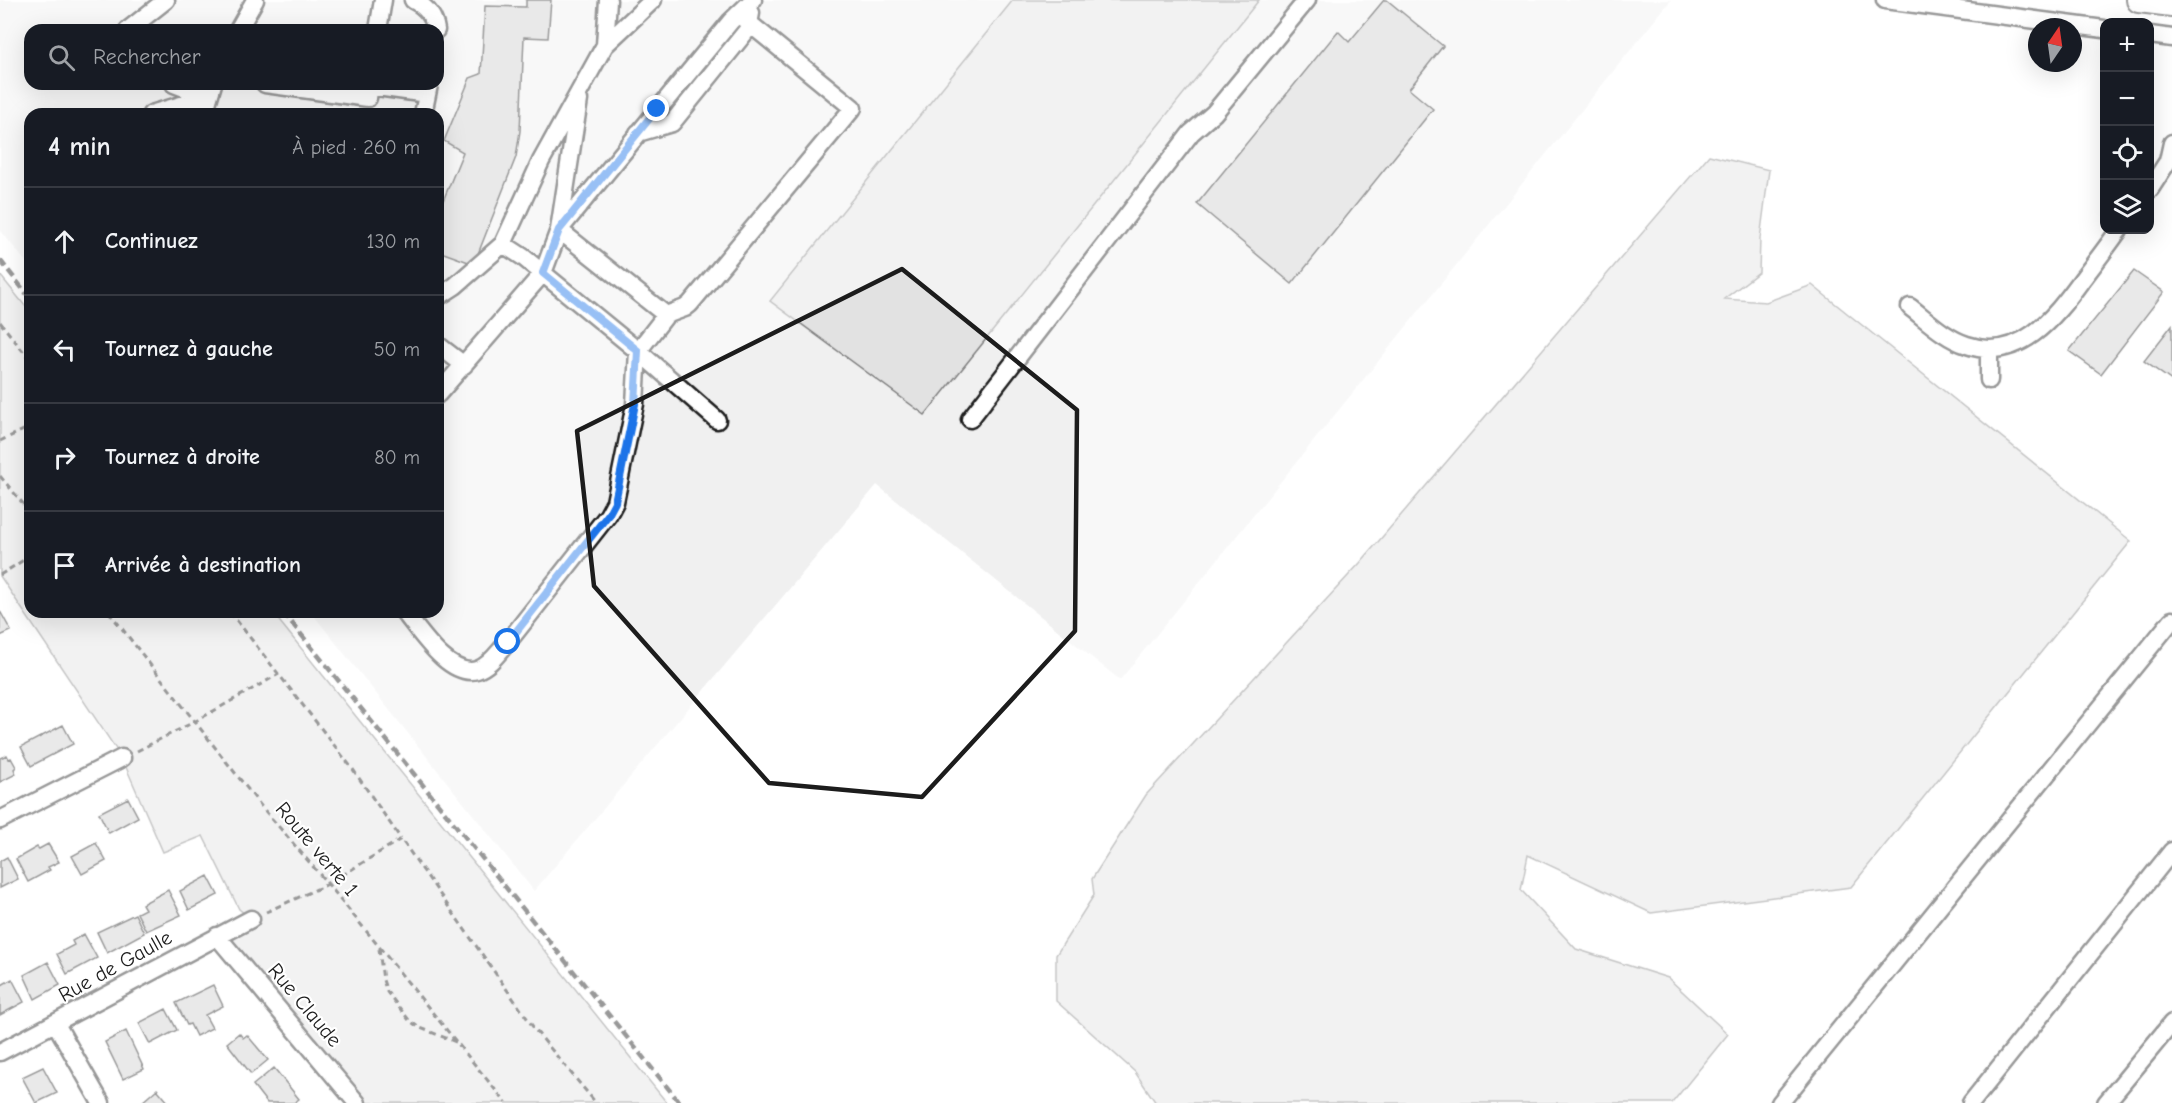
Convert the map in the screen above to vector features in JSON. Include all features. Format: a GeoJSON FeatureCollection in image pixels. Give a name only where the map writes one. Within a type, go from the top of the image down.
{"type":"FeatureCollection","features":[{"type":"Feature","properties":{"kind":"highway"},"geometry":{"type":"LineString","coordinates":[[2139,0],[2172,4]]}},
{"type":"Feature","properties":{"kind":"street"},"geometry":{"type":"LineString","coordinates":[[136,24],[166,0]]}},
{"type":"Feature","properties":{"kind":"street"},"geometry":{"type":"LineString","coordinates":[[241,24],[255,0]]}},
{"type":"Feature","properties":{"kind":"street"},"geometry":{"type":"LineString","coordinates":[[379,24],[383,0]]}},
{"type":"Feature","properties":{"kind":"street"},"geometry":{"type":"LineString","coordinates":[[413,0],[429,12],[434,24]]}},
{"type":"Feature","properties":{"kind":"street"},"geometry":{"type":"LineString","coordinates":[[605,45],[608,0]]}},
{"type":"Feature","properties":{"kind":"street"},"geometry":{"type":"LineString","coordinates":[[444,293],[503,244],[541,160],[605,45],[653,0]]}},
{"type":"Feature","properties":{"kind":"street"},"geometry":{"type":"LineString","coordinates":[[559,230],[638,133],[744,18],[753,0]]}},
{"type":"Feature","properties":{"kind":"street"},"geometry":{"type":"LineString","coordinates":[[970,419],[1191,133],[1214,112],[1307,0]]}},
{"type":"Feature","properties":{"kind":"street"},"geometry":{"type":"LineString","coordinates":[[1885,0],[2100,28]]}},
{"type":"Feature","properties":{"kind":"street"},"geometry":{"type":"LineString","coordinates":[[409,618],[442,658],[456,668],[467,671],[478,670],[497,654],[608,515],[615,502],[635,404],[638,351],[666,315],[690,304],[854,108],[744,18]]}},
{"type":"Feature","properties":{"kind":"street"},"geometry":{"type":"LineString","coordinates":[[2154,36],[2172,38]]}},
{"type":"Feature","properties":{"kind":"street"},"geometry":{"type":"LineString","coordinates":[[444,387],[543,273],[559,230],[581,89]]}},
{"type":"Feature","properties":{"kind":"street"},"geometry":{"type":"LineString","coordinates":[[184,90],[209,104]]}},
{"type":"Feature","properties":{"kind":"street"},"geometry":{"type":"LineString","coordinates":[[321,90],[368,95],[418,90]]}},
{"type":"Feature","properties":{"kind":"street"},"geometry":{"type":"LineString","coordinates":[[424,108],[428,90]]}},
{"type":"Feature","properties":{"kind":"street"},"geometry":{"type":"LineString","coordinates":[[186,108],[209,104]]}},
{"type":"Feature","properties":{"kind":"street"},"geometry":{"type":"LineString","coordinates":[[2154,183],[2168,161],[2172,143]]}},
{"type":"Feature","properties":{"kind":"street"},"geometry":{"type":"LineString","coordinates":[[559,230],[666,315]]}},
{"type":"Feature","properties":{"kind":"street"},"geometry":{"type":"LineString","coordinates":[[1910,307],[1957,341],[1968,346],[1989,349],[2013,345],[2030,337],[2062,307],[2116,234]]}},
{"type":"Feature","properties":{"kind":"street"},"geometry":{"type":"LineString","coordinates":[[503,244],[543,273],[638,351],[717,420]]}},
{"type":"Feature","properties":{"kind":"street"},"geometry":{"type":"LineString","coordinates":[[1989,349],[1989,380]]}},
{"type":"Feature","properties":{"kind":"street"},"geometry":{"type":"LineString","coordinates":[[444,350],[464,365]]}},
{"type":"Feature","properties":{"kind":"street"},"geometry":{"type":"LineString","coordinates":[[1780,1103],[2172,620]]}},
{"type":"Feature","properties":{"kind":"street"},"geometry":{"type":"LineString","coordinates":[[0,820],[122,758]]}},
{"type":"Feature","properties":{"kind":"street"},"geometry":{"type":"LineString","coordinates":[[1971,1103],[2172,851]]}},
{"type":"Feature","properties":{"kind":"street","name":"Rue de Gaulle"},"geometry":{"type":"LineString","coordinates":[[0,1052],[251,919]]}},
{"type":"Feature","properties":{"kind":"street","name":"Rue Claude"},"geometry":{"type":"LineString","coordinates":[[217,936],[357,1103]]}},
{"type":"Feature","properties":{"kind":"street"},"geometry":{"type":"LineString","coordinates":[[2106,1103],[2172,1023]]}},
{"type":"Feature","properties":{"kind":"street"},"geometry":{"type":"LineString","coordinates":[[56,1024],[101,1103]]}},
{"type":"Feature","properties":{"kind":"path"},"geometry":{"type":"LineString","coordinates":[[0,322],[24,352]]}},
{"type":"Feature","properties":{"kind":"path"},"geometry":{"type":"LineString","coordinates":[[0,441],[24,430]]}},
{"type":"Feature","properties":{"kind":"path"},"geometry":{"type":"LineString","coordinates":[[0,476],[24,505]]}},
{"type":"Feature","properties":{"kind":"path"},"geometry":{"type":"LineString","coordinates":[[0,575],[24,560]]}},
{"type":"Feature","properties":{"kind":"path","name":"Route verte 1"},"geometry":{"type":"LineString","coordinates":[[114,618],[261,806],[328,884],[506,1103]]}},
{"type":"Feature","properties":{"kind":"path"},"geometry":{"type":"LineString","coordinates":[[235,618],[352,768],[536,1031],[596,1103]]}},
{"type":"Feature","properties":{"kind":"path"},"geometry":{"type":"LineString","coordinates":[[122,758],[194,722],[279,674]]}},
{"type":"Feature","properties":{"kind":"path"},"geometry":{"type":"LineString","coordinates":[[251,919],[328,884],[401,839]]}},
{"type":"Feature","properties":{"kind":"path"},"geometry":{"type":"LineString","coordinates":[[379,947],[383,980],[387,992],[409,1020],[418,1027],[456,1042]]}},
{"type":"Feature","properties":{"kind":"highlighted area"},"geometry":{"type":"Polygon","coordinates":[[[902,269],[1077,410],[1075,631],[922,797],[769,783],[594,586],[577,431],[902,269]]]}},
{"type":"Feature","properties":{"kind":"shaded area"},"geometry":{"type":"Polygon","coordinates":[[[0,0],[1013,0],[770,301],[925,415],[1259,0],[1671,0],[1120,680],[877,485],[534,891],[316,618],[444,618],[444,108],[24,108],[24,260],[0,230],[0,0]]]}},
{"type":"Feature","properties":{"kind":"shaded area"},"geometry":{"type":"Polygon","coordinates":[[[1013,0],[1259,0],[925,415],[770,301],[1013,0]]]}},
{"type":"Feature","properties":{"kind":"shaded area"},"geometry":{"type":"Polygon","coordinates":[[[1709,155],[1769,170],[1760,239],[1759,272],[1724,299],[1766,302],[1812,285],[2131,541],[1851,887],[1651,913],[1528,855],[1521,890],[1576,949],[1668,978],[1728,1034],[1672,1103],[1156,1103],[1135,1072],[1056,1001],[1056,955],[1094,895],[1092,879],[1146,795],[1360,563],[1709,155]]]}},
{"type":"Feature","properties":{"kind":"shaded area"},"geometry":{"type":"Polygon","coordinates":[[[0,275],[24,305],[24,612],[0,576],[0,275]]]}},
{"type":"Feature","properties":{"kind":"shaded area"},"geometry":{"type":"Polygon","coordinates":[[[28,618],[277,618],[667,1103],[357,1103],[217,936],[251,919],[239,909],[203,836],[163,852],[122,758],[28,618]]]}},
{"type":"Feature","properties":{"kind":"building"},"geometry":{"type":"Polygon","coordinates":[[[526,0],[551,0],[548,38],[524,37],[520,131],[516,157],[474,264],[444,253],[444,198],[463,152],[444,141],[470,78],[481,74],[485,6],[526,7],[526,0]]]}},
{"type":"Feature","properties":{"kind":"building"},"geometry":{"type":"Polygon","coordinates":[[[1384,0],[1387,0],[1443,46],[1409,89],[1433,109],[1292,284],[1197,204],[1338,31],[1349,42],[1384,0]]]}},
{"type":"Feature","properties":{"kind":"building"},"geometry":{"type":"Polygon","coordinates":[[[2134,271],[2164,292],[2101,374],[2069,351],[2134,271]]]}},
{"type":"Feature","properties":{"kind":"building"},"geometry":{"type":"Polygon","coordinates":[[[2172,325],[2172,381],[2144,361],[2172,325]]]}},
{"type":"Feature","properties":{"kind":"building"},"geometry":{"type":"Polygon","coordinates":[[[0,611],[11,631],[0,636],[0,611]]]}},
{"type":"Feature","properties":{"kind":"building"},"geometry":{"type":"Polygon","coordinates":[[[63,725],[73,744],[31,766],[21,747],[63,725]]]}},
{"type":"Feature","properties":{"kind":"building"},"geometry":{"type":"Polygon","coordinates":[[[7,755],[16,767],[14,769],[16,774],[0,782],[0,758],[7,755]]]}},
{"type":"Feature","properties":{"kind":"building"},"geometry":{"type":"Polygon","coordinates":[[[128,798],[138,817],[109,833],[99,813],[128,798]]]}},
{"type":"Feature","properties":{"kind":"building"},"geometry":{"type":"Polygon","coordinates":[[[96,843],[106,861],[82,874],[72,856],[96,843]]]}},
{"type":"Feature","properties":{"kind":"building"},"geometry":{"type":"Polygon","coordinates":[[[48,844],[59,862],[48,867],[50,870],[28,882],[16,859],[37,847],[39,849],[48,844]]]}},
{"type":"Feature","properties":{"kind":"building"},"geometry":{"type":"Polygon","coordinates":[[[7,857],[18,879],[0,888],[0,861],[7,857]]]}},
{"type":"Feature","properties":{"kind":"building"},"geometry":{"type":"Polygon","coordinates":[[[208,876],[218,895],[189,910],[180,891],[208,876]]]}},
{"type":"Feature","properties":{"kind":"building"},"geometry":{"type":"Polygon","coordinates":[[[168,890],[181,915],[146,931],[137,913],[145,909],[142,904],[168,890]]]}},
{"type":"Feature","properties":{"kind":"building"},"geometry":{"type":"Polygon","coordinates":[[[135,914],[144,933],[107,953],[97,932],[135,914]]]}},
{"type":"Feature","properties":{"kind":"building"},"geometry":{"type":"Polygon","coordinates":[[[84,934],[97,958],[67,974],[57,954],[74,945],[72,941],[84,934]]]}},
{"type":"Feature","properties":{"kind":"building"},"geometry":{"type":"Polygon","coordinates":[[[48,962],[60,985],[35,999],[24,975],[48,962]]]}},
{"type":"Feature","properties":{"kind":"building"},"geometry":{"type":"Polygon","coordinates":[[[12,979],[24,1002],[0,1015],[0,986],[12,979]]]}},
{"type":"Feature","properties":{"kind":"building"},"geometry":{"type":"Polygon","coordinates":[[[213,985],[223,1006],[205,1015],[212,1028],[196,1036],[190,1024],[187,1025],[176,1003],[213,985]]]}},
{"type":"Feature","properties":{"kind":"building"},"geometry":{"type":"Polygon","coordinates":[[[166,1009],[177,1030],[150,1044],[139,1023],[166,1009]]]}},
{"type":"Feature","properties":{"kind":"building"},"geometry":{"type":"Polygon","coordinates":[[[126,1031],[144,1069],[123,1079],[105,1042],[126,1031]]]}},
{"type":"Feature","properties":{"kind":"building"},"geometry":{"type":"Polygon","coordinates":[[[239,1033],[243,1038],[247,1035],[268,1060],[251,1074],[227,1043],[239,1033]]]}},
{"type":"Feature","properties":{"kind":"building"},"geometry":{"type":"Polygon","coordinates":[[[43,1067],[57,1093],[36,1103],[22,1077],[43,1067]]]}},
{"type":"Feature","properties":{"kind":"building"},"geometry":{"type":"Polygon","coordinates":[[[274,1068],[299,1099],[294,1103],[267,1103],[253,1085],[274,1068]]]}},
{"type":"Feature","properties":{"kind":"building"},"geometry":{"type":"Polygon","coordinates":[[[157,1089],[169,1103],[141,1103],[157,1089]]]}},
{"type":"Feature","properties":{"kind":"railway"},"geometry":{"type":"LineString","coordinates":[[0,260],[24,290]]}},
{"type":"Feature","properties":{"kind":"railway"},"geometry":{"type":"LineString","coordinates":[[288,618],[680,1103]]}},
{"type":"Feature","properties":{"kind":"route"},"geometry":{"type":"LineString","coordinates":[[508,642],[608,515],[615,502],[635,404],[638,351],[543,273],[559,230],[657,109]]}}]}
